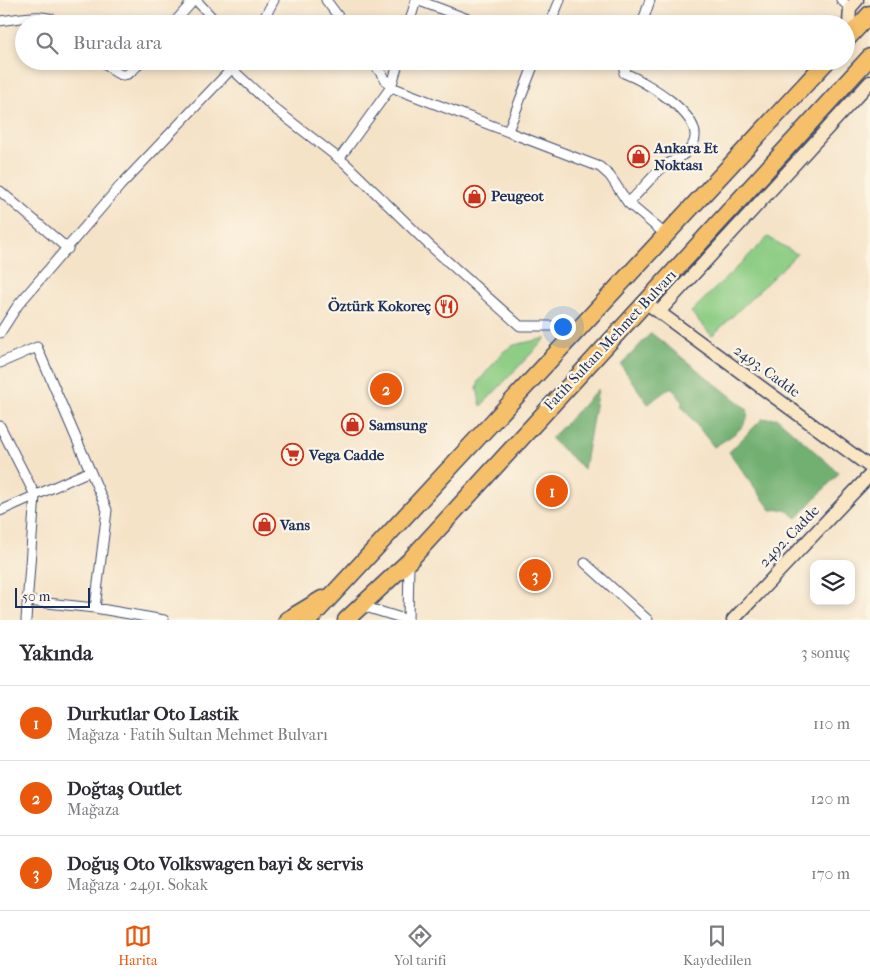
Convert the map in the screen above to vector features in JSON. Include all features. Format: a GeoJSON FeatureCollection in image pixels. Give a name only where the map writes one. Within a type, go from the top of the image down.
{"type":"FeatureCollection","features":[{"type":"Feature","properties":{"kind":"highway"},"geometry":{"type":"LineString","coordinates":[[855,31],[870,14]]}},
{"type":"Feature","properties":{"kind":"highway","name":"Fatih Sultan Mehmet Bulvarı"},"geometry":{"type":"LineString","coordinates":[[346,620],[358,613],[409,561],[870,57]]}},
{"type":"Feature","properties":{"kind":"highway","name":"Fatih Sultan Mehmet Bulvarı"},"geometry":{"type":"LineString","coordinates":[[309,620],[819,70]]}},
{"type":"Feature","properties":{"kind":"highway"},"geometry":{"type":"LineString","coordinates":[[287,620],[341,587]]}},
{"type":"Feature","properties":{"kind":"street"},"geometry":{"type":"LineString","coordinates":[[181,15],[195,0],[209,15]]}},
{"type":"Feature","properties":{"kind":"street"},"geometry":{"type":"LineString","coordinates":[[266,15],[274,0]]}},
{"type":"Feature","properties":{"kind":"street"},"geometry":{"type":"LineString","coordinates":[[326,0],[337,15]]}},
{"type":"Feature","properties":{"kind":"street"},"geometry":{"type":"LineString","coordinates":[[412,15],[417,0],[457,15]]}},
{"type":"Feature","properties":{"kind":"street"},"geometry":{"type":"LineString","coordinates":[[554,15],[560,0]]}},
{"type":"Feature","properties":{"kind":"street"},"geometry":{"type":"LineString","coordinates":[[645,15],[650,0]]}},
{"type":"Feature","properties":{"kind":"street"},"geometry":{"type":"LineString","coordinates":[[0,21],[15,20]]}},
{"type":"Feature","properties":{"kind":"street"},"geometry":{"type":"LineString","coordinates":[[112,70],[125,76],[135,70]]}},
{"type":"Feature","properties":{"kind":"street"},"geometry":{"type":"LineString","coordinates":[[0,333],[18,306],[120,186],[232,70],[275,109],[339,159],[520,326],[581,326]]}},
{"type":"Feature","properties":{"kind":"street"},"geometry":{"type":"LineString","coordinates":[[379,70],[392,87],[600,167],[610,176],[628,203],[665,234]]}},
{"type":"Feature","properties":{"kind":"street"},"geometry":{"type":"LineString","coordinates":[[339,159],[392,87],[397,70]]}},
{"type":"Feature","properties":{"kind":"street"},"geometry":{"type":"LineString","coordinates":[[508,131],[532,70]]}},
{"type":"Feature","properties":{"kind":"street"},"geometry":{"type":"LineString","coordinates":[[625,70],[624,73],[637,78],[674,104],[694,124],[697,134],[693,146],[663,168],[628,203]]}},
{"type":"Feature","properties":{"kind":"street"},"geometry":{"type":"LineString","coordinates":[[659,312],[870,82]]}},
{"type":"Feature","properties":{"kind":"street"},"geometry":{"type":"LineString","coordinates":[[0,192],[68,249]]}},
{"type":"Feature","properties":{"kind":"street","name":"2493. Cadde"},"geometry":{"type":"LineString","coordinates":[[645,302],[870,467]]}},
{"type":"Feature","properties":{"kind":"street"},"geometry":{"type":"LineString","coordinates":[[0,363],[37,347],[107,510],[95,608]]}},
{"type":"Feature","properties":{"kind":"street"},"geometry":{"type":"LineString","coordinates":[[0,426],[35,495],[26,620]]}},
{"type":"Feature","properties":{"kind":"street"},"geometry":{"type":"LineString","coordinates":[[0,511],[90,471]]}},
{"type":"Feature","properties":{"kind":"street","name":"2492. Cadde"},"geometry":{"type":"LineString","coordinates":[[733,620],[870,476]]}},
{"type":"Feature","properties":{"kind":"street"},"geometry":{"type":"LineString","coordinates":[[358,613],[408,620],[409,561]]}},
{"type":"Feature","properties":{"kind":"street"},"geometry":{"type":"LineString","coordinates":[[585,563],[648,620]]}},
{"type":"Feature","properties":{"kind":"street"},"geometry":{"type":"LineString","coordinates":[[28,601],[95,608],[164,620]]}},
{"type":"Feature","properties":{"kind":"green space"},"geometry":{"type":"Polygon","coordinates":[[[768,237],[797,254],[712,336],[691,312],[768,237]]]}},
{"type":"Feature","properties":{"kind":"green space"},"geometry":{"type":"Polygon","coordinates":[[[651,333],[747,409],[746,421],[737,432],[714,447],[681,405],[683,402],[671,387],[648,404],[621,365],[651,333]]]}},
{"type":"Feature","properties":{"kind":"green space"},"geometry":{"type":"Polygon","coordinates":[[[546,338],[481,406],[477,388],[479,381],[504,351],[514,345],[546,338]]]}},
{"type":"Feature","properties":{"kind":"green space"},"geometry":{"type":"Polygon","coordinates":[[[598,389],[584,469],[551,439],[598,389]]]}},
{"type":"Feature","properties":{"kind":"green space"},"geometry":{"type":"Polygon","coordinates":[[[777,418],[839,473],[797,518],[785,509],[771,510],[729,452],[762,419],[777,418]]]}},
{"type":"Feature","properties":{"kind":"place","name":"Ankara Et Noktası"},"geometry":{"type":"Point","coordinates":[638,157]}},
{"type":"Feature","properties":{"kind":"place","name":"Peugeot"},"geometry":{"type":"Point","coordinates":[475,196]}},
{"type":"Feature","properties":{"kind":"place","name":"Öztürk Kokoreç"},"geometry":{"type":"Point","coordinates":[447,306]}},
{"type":"Feature","properties":{"kind":"place","name":"Doğtaş Outlet"},"geometry":{"type":"Point","coordinates":[386,389]}},
{"type":"Feature","properties":{"kind":"place","name":"Samsung"},"geometry":{"type":"Point","coordinates":[353,425]}},
{"type":"Feature","properties":{"kind":"place","name":"Vega Cadde"},"geometry":{"type":"Point","coordinates":[293,455]}},
{"type":"Feature","properties":{"kind":"place","name":"Durkutlar Oto Lastik"},"geometry":{"type":"Point","coordinates":[552,491]}},
{"type":"Feature","properties":{"kind":"place","name":"Vans"},"geometry":{"type":"Point","coordinates":[264,525]}},
{"type":"Feature","properties":{"kind":"place","name":"Doğuş Oto Volkswagen bayi & servis"},"geometry":{"type":"Point","coordinates":[535,575]}}]}
